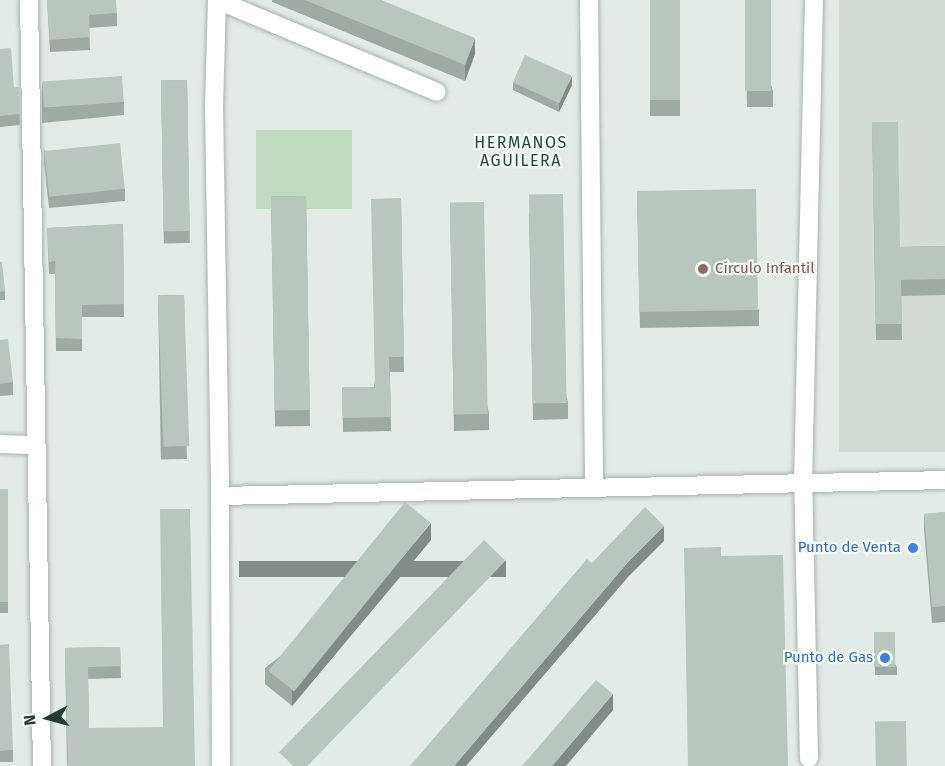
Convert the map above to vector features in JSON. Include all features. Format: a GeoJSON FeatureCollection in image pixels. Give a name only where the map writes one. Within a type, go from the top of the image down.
{"type":"FeatureCollection","features":[{"type":"Feature","properties":{"kind":"street"},"geometry":{"type":"LineString","coordinates":[[29,0],[42,766]]}},
{"type":"Feature","properties":{"kind":"street"},"geometry":{"type":"LineString","coordinates":[[221,766],[220,496],[214,105],[217,0],[437,92]]}},
{"type":"Feature","properties":{"kind":"street"},"geometry":{"type":"LineString","coordinates":[[589,0],[594,487]]}},
{"type":"Feature","properties":{"kind":"street"},"geometry":{"type":"LineString","coordinates":[[809,758],[803,483],[814,0]]}},
{"type":"Feature","properties":{"kind":"street"},"geometry":{"type":"LineString","coordinates":[[0,444],[35,445]]}},
{"type":"Feature","properties":{"kind":"street"},"geometry":{"type":"LineString","coordinates":[[220,496],[945,480]]}},
{"type":"Feature","properties":{"kind":"shaded area"},"geometry":{"type":"Polygon","coordinates":[[[839,0],[945,0],[945,452],[839,452],[839,0]]]}},
{"type":"Feature","properties":{"kind":"green space"},"geometry":{"type":"Polygon","coordinates":[[[256,130],[352,130],[352,209],[256,209],[256,130]]]}},
{"type":"Feature","properties":{"kind":"building"},"geometry":{"type":"Polygon","coordinates":[[[47,0],[116,0],[117,13],[89,15],[90,37],[50,40],[47,0]]]}},
{"type":"Feature","properties":{"kind":"building"},"geometry":{"type":"Polygon","coordinates":[[[305,0],[381,0],[475,38],[465,65],[305,0]]]}},
{"type":"Feature","properties":{"kind":"building"},"geometry":{"type":"Polygon","coordinates":[[[650,0],[680,0],[680,100],[650,100],[650,0]]]}},
{"type":"Feature","properties":{"kind":"building"},"geometry":{"type":"Polygon","coordinates":[[[745,0],[771,0],[771,91],[745,91],[745,0]]]}},
{"type":"Feature","properties":{"kind":"building"},"geometry":{"type":"Polygon","coordinates":[[[11,48],[14,88],[19,87],[20,114],[0,116],[0,49],[11,48]]]}},
{"type":"Feature","properties":{"kind":"building"},"geometry":{"type":"Polygon","coordinates":[[[525,55],[572,76],[559,103],[513,82],[525,55]]]}},
{"type":"Feature","properties":{"kind":"building"},"geometry":{"type":"Polygon","coordinates":[[[122,76],[124,102],[44,108],[42,82],[122,76]]]}},
{"type":"Feature","properties":{"kind":"building"},"geometry":{"type":"Polygon","coordinates":[[[161,80],[187,80],[190,231],[164,231],[161,80]]]}},
{"type":"Feature","properties":{"kind":"building"},"geometry":{"type":"Polygon","coordinates":[[[872,122],[898,122],[900,247],[945,246],[945,279],[901,280],[902,324],[876,324],[872,122]]]}},
{"type":"Feature","properties":{"kind":"building"},"geometry":{"type":"Polygon","coordinates":[[[120,143],[125,189],[49,197],[44,151],[120,143]]]}},
{"type":"Feature","properties":{"kind":"building"},"geometry":{"type":"Polygon","coordinates":[[[756,189],[758,310],[639,312],[637,191],[756,189]]]}},
{"type":"Feature","properties":{"kind":"building"},"geometry":{"type":"Polygon","coordinates":[[[563,194],[567,403],[533,404],[529,195],[563,194]]]}},
{"type":"Feature","properties":{"kind":"building"},"geometry":{"type":"Polygon","coordinates":[[[306,196],[310,410],[275,411],[271,197],[306,196]]]}},
{"type":"Feature","properties":{"kind":"building"},"geometry":{"type":"Polygon","coordinates":[[[401,198],[404,357],[389,357],[391,417],[343,418],[342,387],[375,387],[371,199],[401,198]]]}},
{"type":"Feature","properties":{"kind":"building"},"geometry":{"type":"Polygon","coordinates":[[[484,202],[488,414],[454,415],[450,203],[484,202]]]}},
{"type":"Feature","properties":{"kind":"building"},"geometry":{"type":"Polygon","coordinates":[[[123,224],[124,304],[82,305],[82,339],[56,338],[55,261],[49,262],[47,228],[123,224]]]}},
{"type":"Feature","properties":{"kind":"building"},"geometry":{"type":"Polygon","coordinates":[[[0,262],[2,262],[5,291],[0,292],[0,262]]]}},
{"type":"Feature","properties":{"kind":"building"},"geometry":{"type":"Polygon","coordinates":[[[184,295],[189,446],[163,447],[158,296],[184,295]]]}},
{"type":"Feature","properties":{"kind":"building"},"geometry":{"type":"Polygon","coordinates":[[[8,339],[13,382],[0,384],[0,340],[8,339]]]}},
{"type":"Feature","properties":{"kind":"building"},"geometry":{"type":"Polygon","coordinates":[[[0,489],[8,489],[8,602],[0,602],[0,489]]]}},
{"type":"Feature","properties":{"kind":"building"},"geometry":{"type":"Polygon","coordinates":[[[405,502],[431,523],[294,691],[268,671],[405,502]]]}},
{"type":"Feature","properties":{"kind":"building"},"geometry":{"type":"Polygon","coordinates":[[[645,507],[664,526],[628,562],[454,766],[410,766],[587,559],[592,563],[645,507]]]}},
{"type":"Feature","properties":{"kind":"building"},"geometry":{"type":"Polygon","coordinates":[[[160,509],[190,509],[195,766],[68,766],[65,648],[120,647],[121,666],[88,667],[89,728],[163,727],[160,509]]]}},
{"type":"Feature","properties":{"kind":"building"},"geometry":{"type":"Polygon","coordinates":[[[945,512],[945,606],[932,607],[924,514],[945,512]]]}},
{"type":"Feature","properties":{"kind":"building"},"geometry":{"type":"Polygon","coordinates":[[[484,540],[506,561],[307,766],[293,766],[279,752],[484,540]]]}},
{"type":"Feature","properties":{"kind":"building"},"geometry":{"type":"Polygon","coordinates":[[[721,547],[721,556],[783,555],[788,766],[688,766],[684,548],[721,547]]]}},
{"type":"Feature","properties":{"kind":"building","name":"Punto de Gas"},"geometry":{"type":"Polygon","coordinates":[[[874,632],[895,632],[895,667],[874,667],[874,632]]]}},
{"type":"Feature","properties":{"kind":"building"},"geometry":{"type":"Polygon","coordinates":[[[9,644],[13,750],[0,751],[0,645],[9,644]]]}},
{"type":"Feature","properties":{"kind":"building"},"geometry":{"type":"Polygon","coordinates":[[[596,680],[613,694],[552,766],[522,766],[596,680]]]}},
{"type":"Feature","properties":{"kind":"building"},"geometry":{"type":"Polygon","coordinates":[[[906,721],[907,766],[876,766],[875,722],[906,721]]]}},
{"type":"Feature","properties":{"kind":"place","name":"Círculo Infantil"},"geometry":{"type":"Point","coordinates":[703,269]}},
{"type":"Feature","properties":{"kind":"place","name":"Punto de Venta"},"geometry":{"type":"Point","coordinates":[913,548]}},
{"type":"Feature","properties":{"kind":"place","name":"Punto de Gas"},"geometry":{"type":"Point","coordinates":[885,658]}},
{"type":"Feature","properties":{"kind":"district","name":"HERMANOS AGUILERA"},"geometry":{"type":"Point","coordinates":[521,152]}}]}
